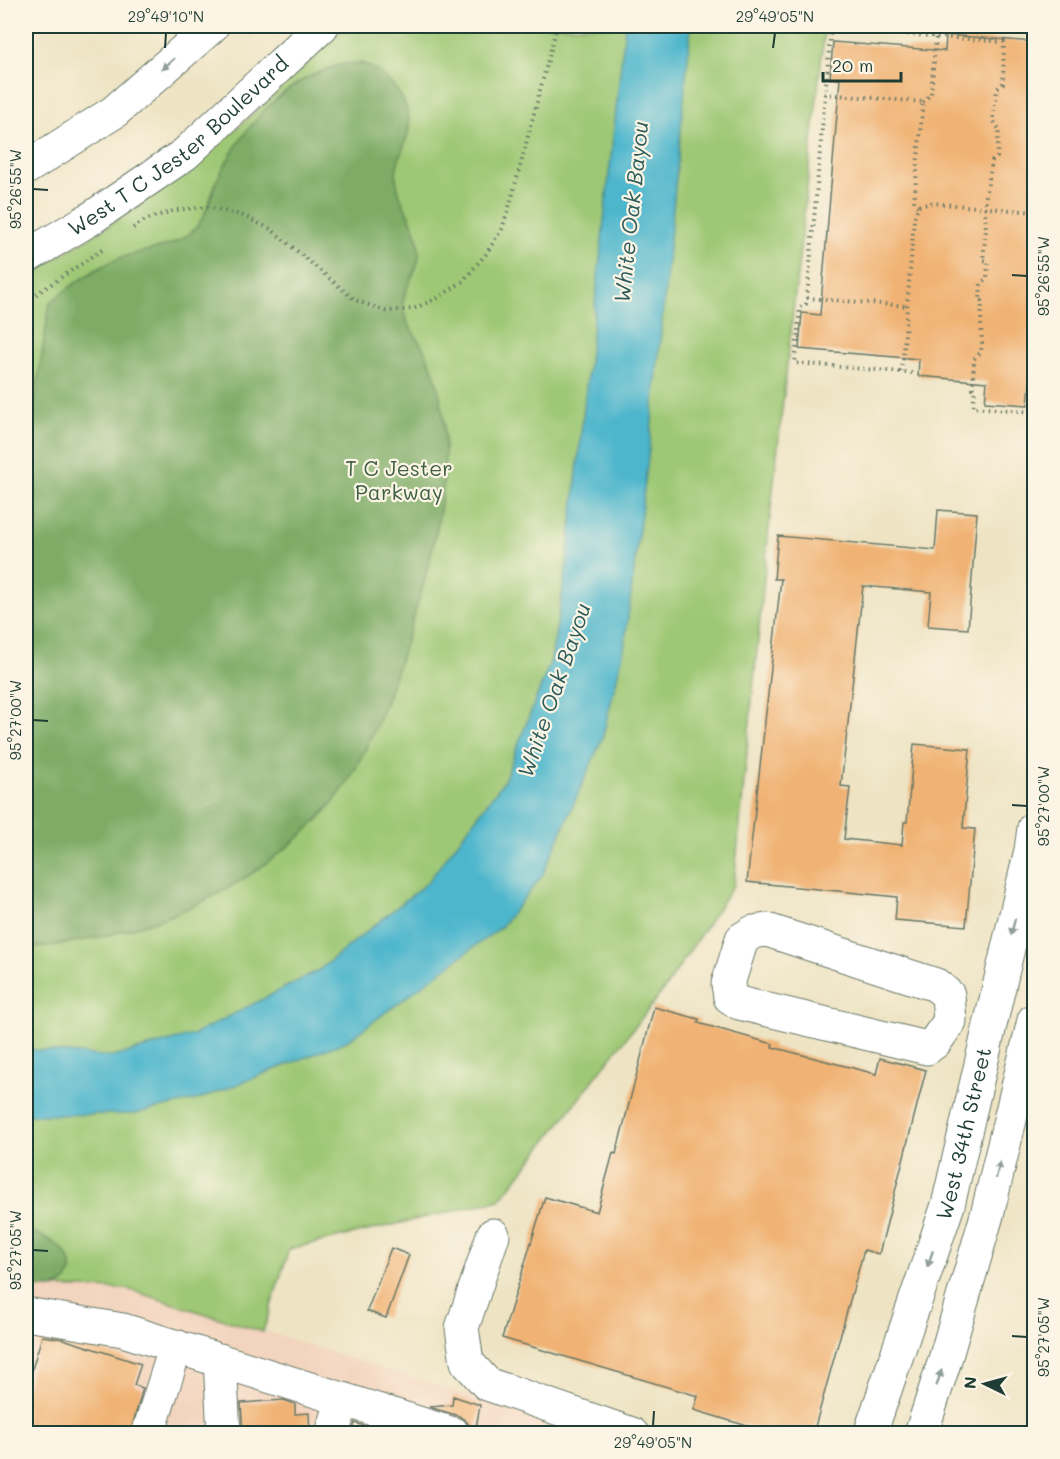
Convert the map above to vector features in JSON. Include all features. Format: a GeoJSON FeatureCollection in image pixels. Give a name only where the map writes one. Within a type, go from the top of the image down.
{"type":"FeatureCollection","features":[{"type":"Feature","properties":{"kind":"main road"},"geometry":{"type":"LineString","coordinates":[[26,168],[114,112],[212,26]]}},
{"type":"Feature","properties":{"kind":"main road","name":"West T C Jester Boulevard"},"geometry":{"type":"LineString","coordinates":[[26,257],[90,219],[185,154],[304,32]]}},
{"type":"Feature","properties":{"kind":"main road","name":"West 34th Street"},"geometry":{"type":"LineString","coordinates":[[870,1434],[948,1205],[1033,843]]}},
{"type":"Feature","properties":{"kind":"main road"},"geometry":{"type":"LineString","coordinates":[[766,930],[936,984],[948,995],[950,1021],[935,1042],[927,1048],[739,1003],[730,997],[728,984],[742,939],[753,932],[766,930]]}},
{"type":"Feature","properties":{"kind":"main road","name":"West 34th Street"},"geometry":{"type":"LineString","coordinates":[[921,1434],[987,1215],[1035,1020]]}},
{"type":"Feature","properties":{"kind":"main road"},"geometry":{"type":"LineString","coordinates":[[950,1021],[989,1032]]}},
{"type":"Feature","properties":{"kind":"main road"},"geometry":{"type":"LineString","coordinates":[[948,1205],[987,1215]]}},
{"type":"Feature","properties":{"kind":"main road"},"geometry":{"type":"LineString","coordinates":[[493,1235],[462,1329],[467,1362],[487,1384],[632,1434]]}},
{"type":"Feature","properties":{"kind":"main road"},"geometry":{"type":"LineString","coordinates":[[26,1314],[123,1330],[343,1399],[420,1429],[453,1434]]}},
{"type":"Feature","properties":{"kind":"main road"},"geometry":{"type":"LineString","coordinates":[[148,1434],[176,1346]]}},
{"type":"Feature","properties":{"kind":"main road"},"geometry":{"type":"LineString","coordinates":[[220,1360],[224,1434]]}},
{"type":"Feature","properties":{"kind":"main road"},"geometry":{"type":"LineString","coordinates":[[332,1434],[343,1399]]}},
{"type":"Feature","properties":{"kind":"path"},"geometry":{"type":"LineString","coordinates":[[128,232],[147,219],[176,210],[208,207],[241,215],[272,229],[355,300],[386,311],[413,309],[438,298],[462,282],[486,254],[502,229],[557,26]]}},
{"type":"Feature","properties":{"kind":"path"},"geometry":{"type":"LineString","coordinates":[[912,373],[795,363],[800,307],[806,304],[807,298],[831,28],[1004,42],[1003,83],[997,89],[993,120],[999,129],[997,157],[992,161],[985,208],[986,229],[983,260],[988,261],[987,278],[981,283],[982,342],[981,352],[974,359],[973,407],[1035,412]]}},
{"type":"Feature","properties":{"kind":"path"},"geometry":{"type":"LineString","coordinates":[[918,206],[914,202],[923,102],[931,94],[936,36]]}},
{"type":"Feature","properties":{"kind":"path"},"geometry":{"type":"LineString","coordinates":[[824,94],[923,102]]}},
{"type":"Feature","properties":{"kind":"path"},"geometry":{"type":"LineString","coordinates":[[918,206],[931,203],[1035,212]]}},
{"type":"Feature","properties":{"kind":"path"},"geometry":{"type":"LineString","coordinates":[[902,372],[914,219],[918,206]]}},
{"type":"Feature","properties":{"kind":"path"},"geometry":{"type":"LineString","coordinates":[[26,301],[110,244]]}},
{"type":"Feature","properties":{"kind":"path"},"geometry":{"type":"LineString","coordinates":[[807,298],[908,306]]}},
{"type":"Feature","properties":{"kind":"shaded area"},"geometry":{"type":"Polygon","coordinates":[[[26,1287],[127,1289],[586,1433],[26,1434],[26,1287]]]}},
{"type":"Feature","properties":{"kind":"green space","name":"T C Jester Parkway"},"geometry":{"type":"Polygon","coordinates":[[[346,26],[825,26],[770,517],[734,884],[665,988],[500,1200],[289,1249],[263,1332],[127,1289],[26,1287],[26,275],[112,224],[186,171],[257,111],[346,26]]]}},
{"type":"Feature","properties":{"kind":"green space"},"geometry":{"type":"Polygon","coordinates":[[[361,63],[384,76],[397,90],[406,107],[408,134],[398,161],[396,178],[401,197],[417,235],[419,255],[403,304],[409,325],[427,356],[436,379],[445,439],[442,497],[434,543],[409,632],[382,711],[356,768],[331,805],[299,837],[252,873],[192,907],[161,919],[95,938],[26,949],[26,458],[50,302],[110,262],[165,246],[189,234],[204,215],[218,178],[237,145],[275,100],[307,78],[325,70],[341,64],[361,63]]]}},
{"type":"Feature","properties":{"kind":"green space"},"geometry":{"type":"Polygon","coordinates":[[[26,1230],[49,1240],[63,1250],[68,1257],[71,1272],[63,1284],[51,1288],[26,1287],[26,1230]]]}},
{"type":"Feature","properties":{"kind":"water","name":"White Oak Bayou"},"geometry":{"type":"Polygon","coordinates":[[[625,26],[691,26],[650,442],[624,649],[602,739],[542,876],[501,927],[347,1041],[200,1099],[133,1114],[26,1115],[26,1049],[112,1057],[193,1035],[319,970],[428,882],[504,781],[551,660],[567,565],[625,26]]]}},
{"type":"Feature","properties":{"kind":"building"},"geometry":{"type":"Polygon","coordinates":[[[946,35],[1035,42],[1035,330],[1028,405],[985,402],[987,382],[918,376],[919,359],[799,349],[802,313],[820,315],[840,79],[830,78],[833,42],[945,51],[946,35]]]}},
{"type":"Feature","properties":{"kind":"building"},"geometry":{"type":"Polygon","coordinates":[[[938,510],[977,513],[968,629],[928,626],[931,592],[863,586],[841,786],[850,787],[844,839],[902,845],[904,822],[907,822],[914,744],[970,749],[963,828],[975,829],[966,926],[895,920],[897,897],[747,882],[781,579],[774,579],[778,536],[935,550],[938,510]]]}},
{"type":"Feature","properties":{"kind":"building"},"geometry":{"type":"Polygon","coordinates":[[[654,1007],[699,1019],[698,1023],[773,1044],[772,1047],[876,1074],[880,1058],[926,1070],[879,1254],[864,1250],[813,1434],[774,1434],[694,1410],[698,1396],[502,1338],[545,1197],[597,1212],[613,1153],[616,1154],[654,1007]]]}},
{"type":"Feature","properties":{"kind":"building"},"geometry":{"type":"Polygon","coordinates":[[[391,1248],[409,1255],[386,1318],[367,1311],[391,1248]]]}},
{"type":"Feature","properties":{"kind":"building"},"geometry":{"type":"Polygon","coordinates":[[[42,1336],[63,1339],[141,1364],[134,1385],[143,1388],[130,1434],[26,1434],[26,1389],[42,1336]]]}},
{"type":"Feature","properties":{"kind":"building"},"geometry":{"type":"Polygon","coordinates":[[[453,1396],[480,1405],[475,1434],[471,1434],[467,1422],[459,1416],[429,1407],[452,1405],[453,1396]]]}},
{"type":"Feature","properties":{"kind":"building"},"geometry":{"type":"Polygon","coordinates":[[[284,1400],[295,1404],[295,1414],[309,1413],[310,1434],[243,1434],[241,1403],[284,1400]]]}},
{"type":"Feature","properties":{"kind":"building"},"geometry":{"type":"Polygon","coordinates":[[[355,1423],[389,1434],[352,1434],[355,1423]]]}}]}
